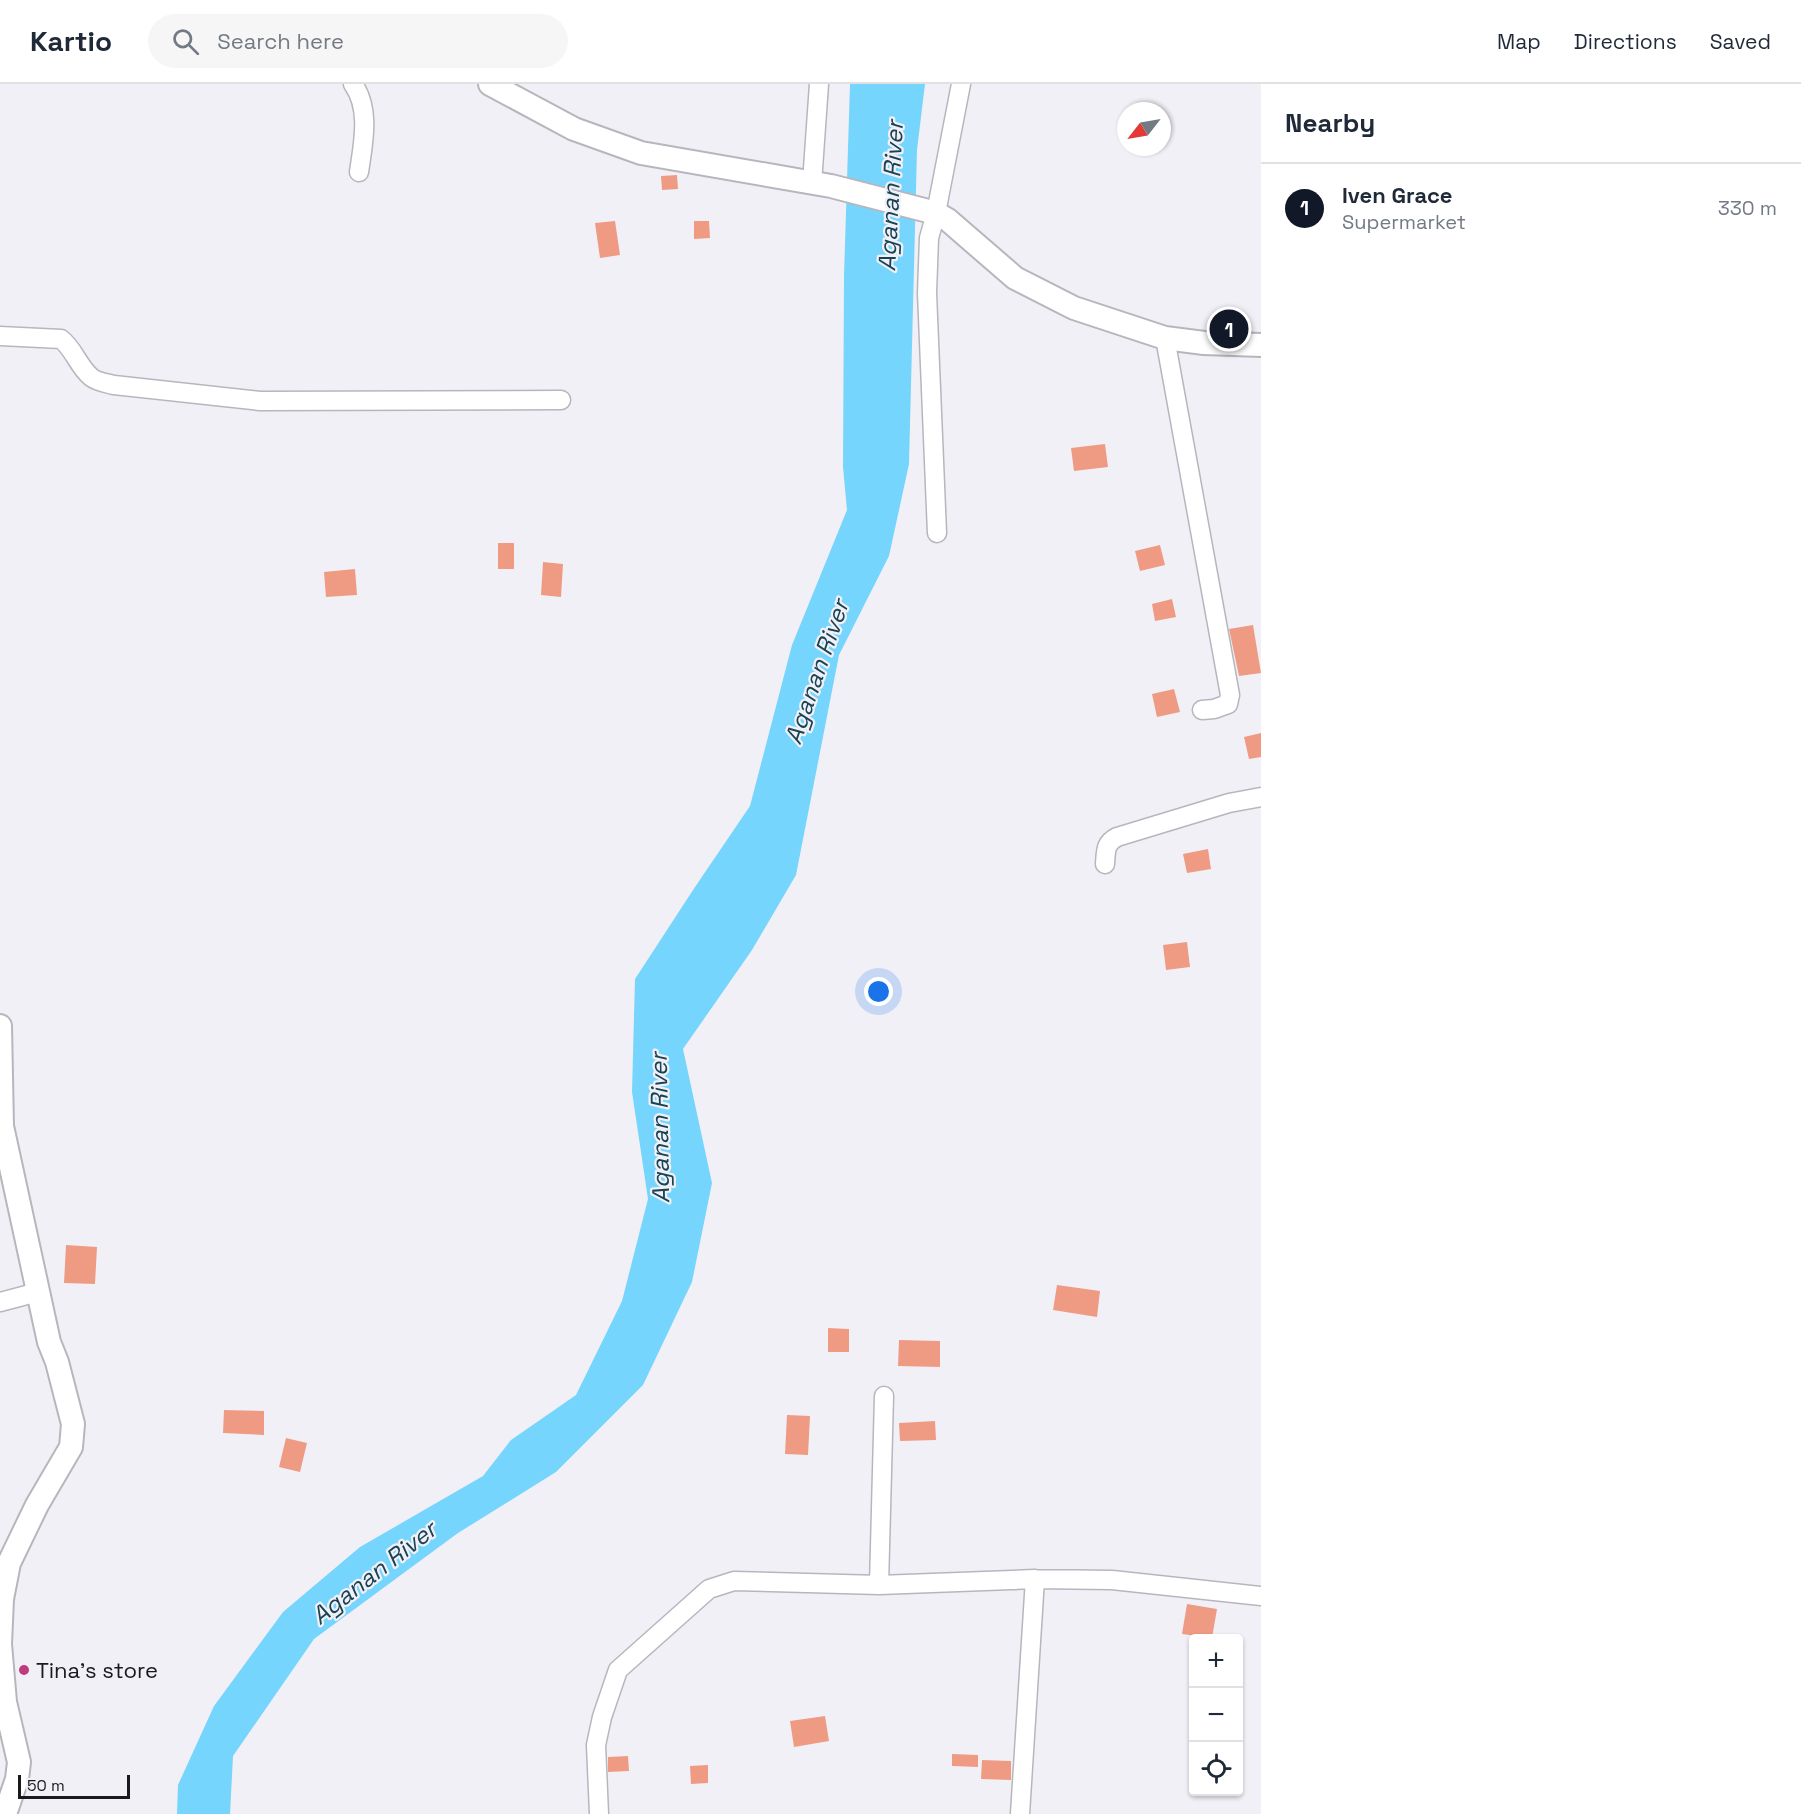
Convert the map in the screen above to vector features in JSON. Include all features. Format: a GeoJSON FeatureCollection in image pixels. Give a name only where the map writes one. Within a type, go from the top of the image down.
{"type":"FeatureCollection","features":[{"type":"Feature","properties":{"kind":"street"},"geometry":{"type":"LineString","coordinates":[[353,84],[360,99],[365,129],[359,172]]}},
{"type":"Feature","properties":{"kind":"street"},"geometry":{"type":"LineString","coordinates":[[490,84],[574,129],[641,153],[822,185],[932,212],[948,220],[1015,278],[1074,308],[1165,338],[1204,343],[1261,345]]}},
{"type":"Feature","properties":{"kind":"street"},"geometry":{"type":"LineString","coordinates":[[819,84],[822,185]]}},
{"type":"Feature","properties":{"kind":"street"},"geometry":{"type":"LineString","coordinates":[[937,533],[927,293],[929,238],[932,212],[961,84]]}},
{"type":"Feature","properties":{"kind":"street"},"geometry":{"type":"LineString","coordinates":[[0,336],[61,339],[68,344],[91,377],[114,385],[260,402],[561,400]]}},
{"type":"Feature","properties":{"kind":"street"},"geometry":{"type":"LineString","coordinates":[[1165,338],[1230,695],[1228,704],[1202,710]]}},
{"type":"Feature","properties":{"kind":"street"},"geometry":{"type":"LineString","coordinates":[[1105,864],[1106,846],[1117,837],[1229,803],[1261,797]]}},
{"type":"Feature","properties":{"kind":"street"},"geometry":{"type":"LineString","coordinates":[[0,1026],[2,1126],[49,1342],[57,1362],[73,1424],[71,1447],[9,1563],[2,1599],[0,1644],[4,1702],[19,1762],[17,1779],[5,1814]]}},
{"type":"Feature","properties":{"kind":"street"},"geometry":{"type":"LineString","coordinates":[[0,1302],[38,1292]]}},
{"type":"Feature","properties":{"kind":"street"},"geometry":{"type":"LineString","coordinates":[[879,1585],[884,1396]]}},
{"type":"Feature","properties":{"kind":"street"},"geometry":{"type":"LineString","coordinates":[[1020,1814],[1035,1579]]}},
{"type":"Feature","properties":{"kind":"street"},"geometry":{"type":"LineString","coordinates":[[599,1814],[596,1746],[602,1717],[618,1670],[709,1589],[734,1581],[879,1585],[1035,1579],[1112,1580],[1261,1596]]}},
{"type":"Feature","properties":{"kind":"water","name":"Aganan River"},"geometry":{"type":"Polygon","coordinates":[[[850,84],[925,84],[917,150],[909,464],[889,556],[839,655],[796,875],[752,950],[683,1049],[712,1183],[692,1282],[643,1385],[556,1472],[458,1533],[314,1639],[233,1756],[230,1814],[177,1814],[178,1785],[214,1706],[283,1612],[360,1547],[483,1476],[511,1440],[576,1395],[622,1301],[648,1199],[632,1092],[635,979],[750,806],[792,645],[847,510],[843,467],[844,276],[850,84]]]}},
{"type":"Feature","properties":{"kind":"building"},"geometry":{"type":"Polygon","coordinates":[[[677,175],[678,189],[662,190],[661,176],[677,175]]]}},
{"type":"Feature","properties":{"kind":"building"},"geometry":{"type":"Polygon","coordinates":[[[615,221],[620,255],[600,258],[595,223],[615,221]]]}},
{"type":"Feature","properties":{"kind":"building"},"geometry":{"type":"Polygon","coordinates":[[[694,221],[709,221],[710,238],[694,239],[694,221]]]}},
{"type":"Feature","properties":{"kind":"building"},"geometry":{"type":"Polygon","coordinates":[[[1105,444],[1108,467],[1074,471],[1071,448],[1105,444]]]}},
{"type":"Feature","properties":{"kind":"building"},"geometry":{"type":"Polygon","coordinates":[[[498,543],[514,543],[514,569],[498,569],[498,543]]]}},
{"type":"Feature","properties":{"kind":"building"},"geometry":{"type":"Polygon","coordinates":[[[1160,545],[1165,565],[1140,571],[1135,551],[1160,545]]]}},
{"type":"Feature","properties":{"kind":"building"},"geometry":{"type":"Polygon","coordinates":[[[543,562],[563,564],[561,597],[541,595],[543,562]]]}},
{"type":"Feature","properties":{"kind":"building"},"geometry":{"type":"Polygon","coordinates":[[[355,569],[357,595],[326,597],[324,572],[355,569]]]}},
{"type":"Feature","properties":{"kind":"building"},"geometry":{"type":"Polygon","coordinates":[[[1172,599],[1176,617],[1155,621],[1152,604],[1172,599]]]}},
{"type":"Feature","properties":{"kind":"building"},"geometry":{"type":"Polygon","coordinates":[[[1253,625],[1261,673],[1239,676],[1229,629],[1253,625]]]}},
{"type":"Feature","properties":{"kind":"building"},"geometry":{"type":"Polygon","coordinates":[[[1174,689],[1180,712],[1157,717],[1152,694],[1174,689]]]}},
{"type":"Feature","properties":{"kind":"building"},"geometry":{"type":"Polygon","coordinates":[[[1261,733],[1261,757],[1249,759],[1244,737],[1261,733]]]}},
{"type":"Feature","properties":{"kind":"building"},"geometry":{"type":"Polygon","coordinates":[[[1208,849],[1211,869],[1187,873],[1183,854],[1208,849]]]}},
{"type":"Feature","properties":{"kind":"building"},"geometry":{"type":"Polygon","coordinates":[[[1187,942],[1190,967],[1166,970],[1163,945],[1187,942]]]}},
{"type":"Feature","properties":{"kind":"building"},"geometry":{"type":"Polygon","coordinates":[[[66,1245],[97,1247],[95,1284],[64,1283],[66,1245]]]}},
{"type":"Feature","properties":{"kind":"building"},"geometry":{"type":"Polygon","coordinates":[[[1057,1285],[1100,1291],[1097,1317],[1053,1310],[1057,1285]]]}},
{"type":"Feature","properties":{"kind":"building"},"geometry":{"type":"Polygon","coordinates":[[[828,1328],[849,1329],[849,1352],[828,1352],[828,1328]]]}},
{"type":"Feature","properties":{"kind":"building"},"geometry":{"type":"Polygon","coordinates":[[[899,1340],[940,1341],[940,1367],[898,1366],[899,1340]]]}},
{"type":"Feature","properties":{"kind":"building"},"geometry":{"type":"Polygon","coordinates":[[[224,1410],[264,1411],[264,1435],[223,1433],[224,1410]]]}},
{"type":"Feature","properties":{"kind":"building"},"geometry":{"type":"Polygon","coordinates":[[[787,1415],[810,1416],[808,1455],[785,1454],[787,1415]]]}},
{"type":"Feature","properties":{"kind":"building"},"geometry":{"type":"Polygon","coordinates":[[[935,1421],[936,1440],[900,1441],[899,1423],[935,1421]]]}},
{"type":"Feature","properties":{"kind":"building"},"geometry":{"type":"Polygon","coordinates":[[[286,1438],[307,1443],[300,1472],[279,1467],[286,1438]]]}},
{"type":"Feature","properties":{"kind":"building"},"geometry":{"type":"Polygon","coordinates":[[[1187,1604],[1217,1609],[1213,1634],[1182,1634],[1187,1604]]]}},
{"type":"Feature","properties":{"kind":"building"},"geometry":{"type":"Polygon","coordinates":[[[825,1716],[829,1741],[794,1747],[790,1721],[825,1716]]]}},
{"type":"Feature","properties":{"kind":"building"},"geometry":{"type":"Polygon","coordinates":[[[952,1754],[978,1755],[978,1767],[952,1766],[952,1754]]]}},
{"type":"Feature","properties":{"kind":"building"},"geometry":{"type":"Polygon","coordinates":[[[628,1756],[629,1771],[608,1772],[608,1757],[628,1756]]]}},
{"type":"Feature","properties":{"kind":"building"},"geometry":{"type":"Polygon","coordinates":[[[982,1760],[1011,1761],[1011,1780],[981,1779],[982,1760]]]}},
{"type":"Feature","properties":{"kind":"building"},"geometry":{"type":"Polygon","coordinates":[[[708,1765],[708,1783],[691,1784],[690,1766],[708,1765]]]}},
{"type":"Feature","properties":{"kind":"place","name":"Iven Grace"},"geometry":{"type":"Point","coordinates":[1229,329]}},
{"type":"Feature","properties":{"kind":"place","name":"Tina's store"},"geometry":{"type":"Point","coordinates":[24,1670]}}]}
